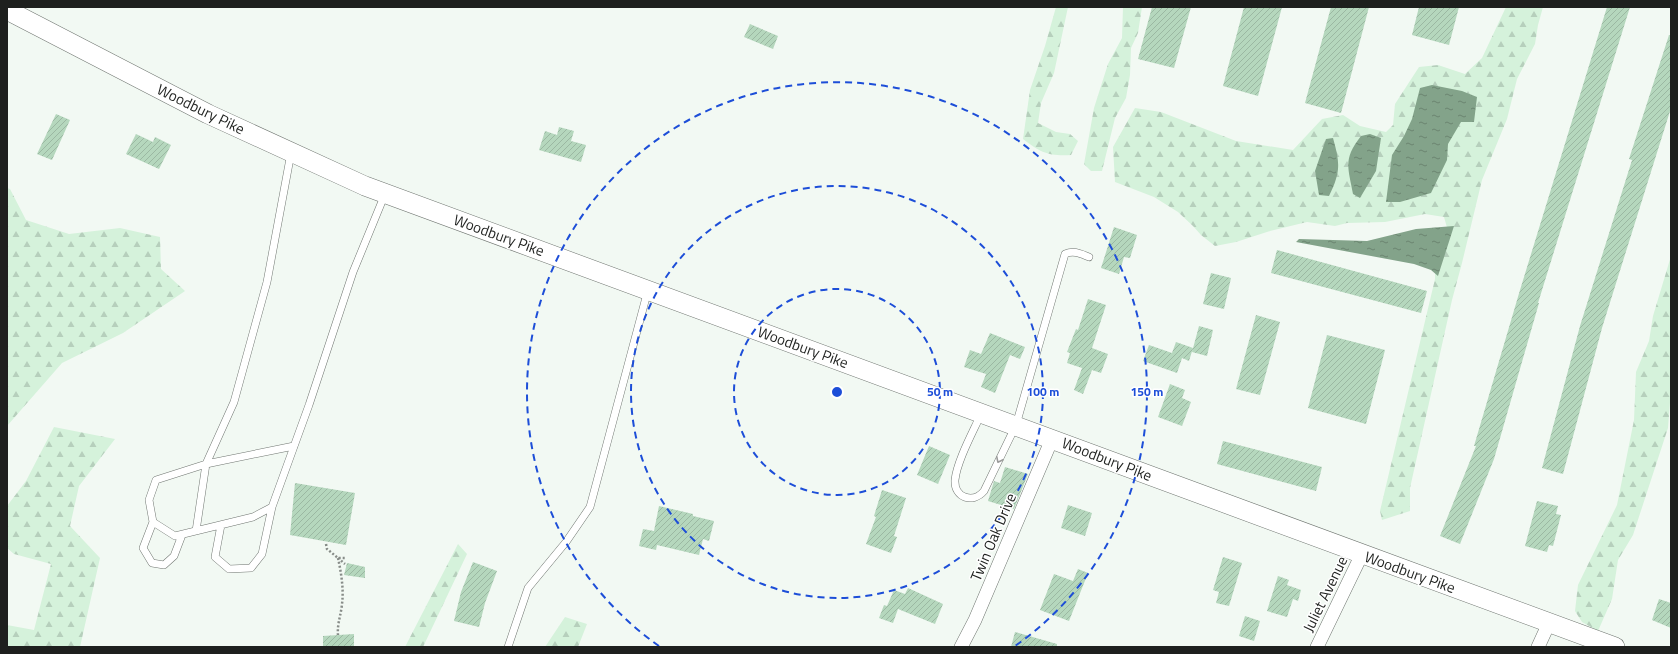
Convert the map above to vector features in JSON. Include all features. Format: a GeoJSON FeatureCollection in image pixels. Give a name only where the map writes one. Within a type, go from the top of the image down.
{"type":"FeatureCollection","features":[{"type":"Feature","properties":{"kind":"street","name":"Woodbury Pike"},"geometry":{"type":"LineString","coordinates":[[7,10],[208,114],[385,194],[1016,425],[1614,647]]}},
{"type":"Feature","properties":{"kind":"street","name":"Twin Oak Drive"},"geometry":{"type":"LineString","coordinates":[[961,647],[976,620],[1052,439]]}},
{"type":"Feature","properties":{"kind":"street","name":"Juliet Avenue"},"geometry":{"type":"LineString","coordinates":[[1316,647],[1362,554]]}},
{"type":"Feature","properties":{"kind":"street"},"geometry":{"type":"LineString","coordinates":[[1538,647],[1549,623]]}},
{"type":"Feature","properties":{"kind":"lane"},"geometry":{"type":"LineString","coordinates":[[196,531],[206,464],[234,402],[265,290],[291,152]]}},
{"type":"Feature","properties":{"kind":"lane"},"geometry":{"type":"LineString","coordinates":[[221,525],[216,557],[229,569],[251,568],[262,554],[272,507],[353,272],[385,194]]}},
{"type":"Feature","properties":{"kind":"lane"},"geometry":{"type":"LineString","coordinates":[[982,413],[959,464],[955,479],[956,489],[959,495],[971,499],[979,497],[984,491],[1016,425],[1065,254],[1076,252],[1089,257]]}},
{"type":"Feature","properties":{"kind":"lane"},"geometry":{"type":"LineString","coordinates":[[508,647],[528,588],[566,542],[590,507],[648,290]]}},
{"type":"Feature","properties":{"kind":"lane"},"geometry":{"type":"LineString","coordinates":[[182,534],[174,556],[164,565],[152,563],[143,548],[153,522],[149,500],[156,480],[206,464],[294,446]]}},
{"type":"Feature","properties":{"kind":"lane"},"geometry":{"type":"LineString","coordinates":[[153,522],[175,536],[253,517],[272,507]]}},
{"type":"Feature","properties":{"kind":"path"},"geometry":{"type":"LineString","coordinates":[[326,544],[327,549],[345,564]]}},
{"type":"Feature","properties":{"kind":"path"},"geometry":{"type":"LineString","coordinates":[[338,558],[345,558]]}},
{"type":"Feature","properties":{"kind":"path"},"geometry":{"type":"LineString","coordinates":[[338,558],[342,604],[338,635]]}},
{"type":"Feature","properties":{"kind":"green space"},"geometry":{"type":"Polygon","coordinates":[[[1056,7],[1068,7],[1054,73],[1041,103],[1038,123],[1056,132],[1070,134],[1078,141],[1071,155],[1045,153],[1023,139],[1030,90],[1056,7]]]}},
{"type":"Feature","properties":{"kind":"green space"},"geometry":{"type":"Polygon","coordinates":[[[1123,7],[1142,7],[1138,33],[1131,48],[1130,75],[1126,98],[1115,118],[1102,171],[1091,171],[1084,164],[1094,108],[1108,64],[1122,38],[1123,7]]]}},
{"type":"Feature","properties":{"kind":"green space"},"geometry":{"type":"Polygon","coordinates":[[[1506,7],[1543,7],[1535,44],[1517,79],[1507,119],[1482,180],[1452,300],[1410,488],[1410,511],[1382,520],[1380,511],[1435,279],[1435,263],[1448,231],[1444,217],[1425,214],[1385,222],[1347,223],[1335,226],[1307,222],[1270,231],[1236,242],[1215,246],[1201,235],[1178,212],[1154,197],[1115,182],[1113,147],[1135,108],[1161,112],[1236,141],[1293,150],[1322,119],[1343,115],[1360,126],[1386,132],[1393,125],[1395,104],[1419,67],[1438,65],[1465,74],[1482,58],[1506,7]]]}},
{"type":"Feature","properties":{"kind":"green space"},"geometry":{"type":"Polygon","coordinates":[[[7,188],[10,189],[26,220],[69,234],[120,228],[160,237],[161,269],[185,291],[123,333],[62,363],[7,426],[7,188]]]}},
{"type":"Feature","properties":{"kind":"green space"},"geometry":{"type":"Polygon","coordinates":[[[1671,256],[1671,390],[1668,428],[1633,535],[1618,560],[1612,599],[1598,631],[1582,622],[1575,611],[1578,585],[1617,505],[1634,420],[1636,372],[1649,341],[1653,316],[1671,256]]]}},
{"type":"Feature","properties":{"kind":"green space"},"geometry":{"type":"Polygon","coordinates":[[[54,427],[115,439],[79,486],[70,526],[100,558],[80,647],[7,647],[7,625],[34,630],[51,564],[14,554],[7,548],[7,506],[26,481],[54,427]]]}},
{"type":"Feature","properties":{"kind":"green space"},"geometry":{"type":"Polygon","coordinates":[[[458,544],[467,554],[423,647],[405,647],[458,544]]]}},
{"type":"Feature","properties":{"kind":"green space"},"geometry":{"type":"Polygon","coordinates":[[[565,617],[587,624],[578,647],[545,647],[565,617]]]}},
{"type":"Feature","properties":{"kind":"water"},"geometry":{"type":"Polygon","coordinates":[[[1432,85],[1462,91],[1477,97],[1474,122],[1461,122],[1448,144],[1447,160],[1431,193],[1400,202],[1386,202],[1392,155],[1404,136],[1412,119],[1420,88],[1432,85]]]}},
{"type":"Feature","properties":{"kind":"water"},"geometry":{"type":"Polygon","coordinates":[[[1370,134],[1381,138],[1376,171],[1360,198],[1353,194],[1348,164],[1349,157],[1355,144],[1361,136],[1370,134]]]}},
{"type":"Feature","properties":{"kind":"water"},"geometry":{"type":"Polygon","coordinates":[[[1333,138],[1338,161],[1336,180],[1329,196],[1319,195],[1315,171],[1326,139],[1333,138]]]}},
{"type":"Feature","properties":{"kind":"water"},"geometry":{"type":"Polygon","coordinates":[[[1454,226],[1438,276],[1431,270],[1414,264],[1296,242],[1299,239],[1367,241],[1416,229],[1454,226]]]}},
{"type":"Feature","properties":{"kind":"building"},"geometry":{"type":"Polygon","coordinates":[[[1152,7],[1191,7],[1174,68],[1138,59],[1152,7]]]}},
{"type":"Feature","properties":{"kind":"building"},"geometry":{"type":"Polygon","coordinates":[[[1244,7],[1282,7],[1258,96],[1223,86],[1244,7]]]}},
{"type":"Feature","properties":{"kind":"building"},"geometry":{"type":"Polygon","coordinates":[[[1331,7],[1369,7],[1341,113],[1305,103],[1331,7]]]}},
{"type":"Feature","properties":{"kind":"building"},"geometry":{"type":"Polygon","coordinates":[[[1419,7],[1459,7],[1449,45],[1412,35],[1419,7]]]}},
{"type":"Feature","properties":{"kind":"building"},"geometry":{"type":"Polygon","coordinates":[[[1607,7],[1630,7],[1538,303],[1494,459],[1460,544],[1440,536],[1476,446],[1474,446],[1520,290],[1607,7]]]}},
{"type":"Feature","properties":{"kind":"building"},"geometry":{"type":"Polygon","coordinates":[[[750,24],[778,36],[773,49],[744,37],[750,24]]]}},
{"type":"Feature","properties":{"kind":"building"},"geometry":{"type":"Polygon","coordinates":[[[1669,35],[1671,35],[1671,108],[1602,328],[1563,474],[1542,468],[1580,326],[1632,160],[1629,159],[1669,35]]]}},
{"type":"Feature","properties":{"kind":"building"},"geometry":{"type":"Polygon","coordinates":[[[56,114],[70,120],[52,160],[37,154],[56,114]]]}},
{"type":"Feature","properties":{"kind":"building"},"geometry":{"type":"Polygon","coordinates":[[[559,127],[574,131],[571,141],[586,145],[581,162],[539,150],[545,131],[557,135],[559,127]]]}},
{"type":"Feature","properties":{"kind":"building"},"geometry":{"type":"Polygon","coordinates":[[[136,134],[153,142],[155,137],[171,145],[159,169],[126,154],[136,134]]]}},
{"type":"Feature","properties":{"kind":"building"},"geometry":{"type":"Polygon","coordinates":[[[1114,227],[1137,235],[1130,258],[1124,257],[1119,274],[1101,268],[1114,227]]]}},
{"type":"Feature","properties":{"kind":"building"},"geometry":{"type":"Polygon","coordinates":[[[1277,250],[1427,291],[1421,313],[1271,273],[1277,250]]]}},
{"type":"Feature","properties":{"kind":"building"},"geometry":{"type":"Polygon","coordinates":[[[1211,273],[1231,278],[1224,309],[1203,304],[1211,273]]]}},
{"type":"Feature","properties":{"kind":"building"},"geometry":{"type":"Polygon","coordinates":[[[1088,299],[1106,305],[1092,348],[1108,354],[1101,373],[1092,370],[1083,394],[1074,390],[1082,368],[1067,363],[1070,353],[1067,352],[1076,329],[1078,330],[1088,299]]]}},
{"type":"Feature","properties":{"kind":"building"},"geometry":{"type":"Polygon","coordinates":[[[1256,315],[1280,322],[1260,395],[1236,389],[1256,315]]]}},
{"type":"Feature","properties":{"kind":"building"},"geometry":{"type":"Polygon","coordinates":[[[1199,326],[1213,330],[1207,356],[1192,352],[1199,326]]]}},
{"type":"Feature","properties":{"kind":"building"},"geometry":{"type":"Polygon","coordinates":[[[990,333],[1025,347],[1020,359],[1010,355],[995,393],[981,387],[986,374],[964,367],[970,350],[981,354],[990,333]]]}},
{"type":"Feature","properties":{"kind":"building"},"geometry":{"type":"Polygon","coordinates":[[[1327,335],[1385,350],[1366,424],[1308,408],[1327,335]]]}},
{"type":"Feature","properties":{"kind":"building"},"geometry":{"type":"Polygon","coordinates":[[[1176,342],[1193,348],[1189,361],[1182,358],[1177,373],[1143,361],[1149,345],[1172,353],[1176,342]]]}},
{"type":"Feature","properties":{"kind":"building"},"geometry":{"type":"Polygon","coordinates":[[[1170,384],[1185,390],[1182,398],[1191,402],[1182,426],[1158,417],[1170,384]]]}},
{"type":"Feature","properties":{"kind":"building"},"geometry":{"type":"Polygon","coordinates":[[[1223,441],[1322,467],[1316,491],[1217,464],[1223,441]]]}},
{"type":"Feature","properties":{"kind":"building"},"geometry":{"type":"Polygon","coordinates":[[[929,446],[950,455],[938,484],[917,475],[929,446]]]}},
{"type":"Feature","properties":{"kind":"building"},"geometry":{"type":"Polygon","coordinates":[[[1005,467],[1028,474],[1014,509],[988,501],[994,481],[1000,483],[1005,467]]]}},
{"type":"Feature","properties":{"kind":"building"},"geometry":{"type":"Polygon","coordinates":[[[295,483],[355,493],[346,545],[290,535],[295,483]]]}},
{"type":"Feature","properties":{"kind":"building"},"geometry":{"type":"Polygon","coordinates":[[[882,490],[906,498],[894,536],[897,537],[891,553],[866,544],[876,517],[874,516],[882,490]]]}},
{"type":"Feature","properties":{"kind":"building"},"geometry":{"type":"Polygon","coordinates":[[[1537,501],[1558,506],[1556,514],[1561,515],[1553,546],[1549,545],[1547,552],[1525,546],[1537,501]]]}},
{"type":"Feature","properties":{"kind":"building"},"geometry":{"type":"Polygon","coordinates":[[[1068,505],[1092,513],[1085,536],[1061,528],[1068,505]]]}},
{"type":"Feature","properties":{"kind":"building"},"geometry":{"type":"Polygon","coordinates":[[[659,506],[693,514],[693,516],[714,521],[709,541],[703,539],[699,555],[657,545],[656,550],[639,546],[643,529],[654,531],[659,506]]]}},
{"type":"Feature","properties":{"kind":"building"},"geometry":{"type":"Polygon","coordinates":[[[1223,557],[1242,563],[1229,606],[1216,603],[1219,592],[1213,590],[1223,557]]]}},
{"type":"Feature","properties":{"kind":"building"},"geometry":{"type":"Polygon","coordinates":[[[473,562],[497,571],[485,603],[479,627],[454,621],[461,592],[473,562]]]}},
{"type":"Feature","properties":{"kind":"building"},"geometry":{"type":"Polygon","coordinates":[[[347,563],[365,567],[365,578],[344,575],[347,563]]]}},
{"type":"Feature","properties":{"kind":"building"},"geometry":{"type":"Polygon","coordinates":[[[1078,569],[1088,573],[1069,621],[1040,610],[1054,574],[1073,581],[1078,569]]]}},
{"type":"Feature","properties":{"kind":"building"},"geometry":{"type":"Polygon","coordinates":[[[1278,576],[1289,580],[1287,585],[1301,590],[1298,601],[1293,599],[1287,617],[1267,611],[1278,576]]]}},
{"type":"Feature","properties":{"kind":"building"},"geometry":{"type":"Polygon","coordinates":[[[908,588],[943,604],[935,624],[898,609],[893,623],[879,618],[884,605],[887,606],[894,590],[905,594],[908,588]]]}},
{"type":"Feature","properties":{"kind":"building"},"geometry":{"type":"Polygon","coordinates":[[[1659,599],[1671,603],[1671,628],[1652,620],[1659,599]]]}},
{"type":"Feature","properties":{"kind":"building"},"geometry":{"type":"Polygon","coordinates":[[[1245,616],[1260,621],[1254,641],[1239,636],[1245,616]]]}},
{"type":"Feature","properties":{"kind":"building"},"geometry":{"type":"Polygon","coordinates":[[[1015,632],[1057,644],[1057,647],[1011,647],[1015,632]]]}},
{"type":"Feature","properties":{"kind":"building"},"geometry":{"type":"Polygon","coordinates":[[[354,634],[354,647],[323,647],[323,636],[354,634]]]}}]}
